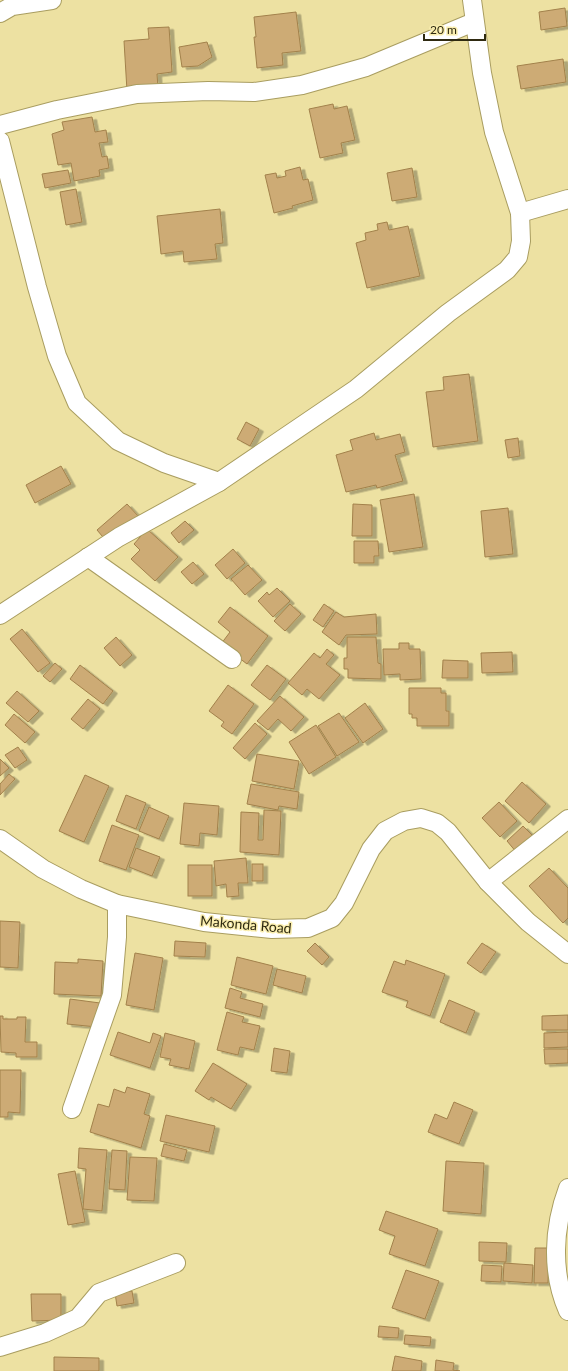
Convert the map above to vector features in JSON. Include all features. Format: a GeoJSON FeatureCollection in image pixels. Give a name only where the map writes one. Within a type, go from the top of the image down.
{"type":"FeatureCollection","features":[{"type":"Feature","properties":{"kind":"street"},"geometry":{"type":"LineString","coordinates":[[0,13],[12,6],[52,0]]}},
{"type":"Feature","properties":{"kind":"street"},"geometry":{"type":"LineString","coordinates":[[0,615],[120,537],[219,482],[356,389],[448,313],[507,270],[518,257],[521,241],[520,213],[494,132],[474,22],[472,0]]}},
{"type":"Feature","properties":{"kind":"street"},"geometry":{"type":"LineString","coordinates":[[0,125],[57,110],[137,94],[208,91],[254,92],[302,85],[366,67],[474,22]]}},
{"type":"Feature","properties":{"kind":"street"},"geometry":{"type":"LineString","coordinates":[[0,140],[46,320],[57,356],[77,403],[118,441],[164,463],[219,482]]}},
{"type":"Feature","properties":{"kind":"street"},"geometry":{"type":"LineString","coordinates":[[520,213],[568,199]]}},
{"type":"Feature","properties":{"kind":"street"},"geometry":{"type":"LineString","coordinates":[[88,557],[232,659]]}},
{"type":"Feature","properties":{"kind":"street","name":"Makonda Road"},"geometry":{"type":"LineString","coordinates":[[0,839],[43,869],[117,904],[204,922],[272,929],[308,928],[332,918],[340,908],[371,850],[385,832],[404,821],[421,818],[437,823],[448,832],[488,882],[528,922],[568,954]]}},
{"type":"Feature","properties":{"kind":"street"},"geometry":{"type":"LineString","coordinates":[[488,882],[568,819]]}},
{"type":"Feature","properties":{"kind":"street"},"geometry":{"type":"LineString","coordinates":[[72,1109],[112,995],[117,937],[117,904]]}},
{"type":"Feature","properties":{"kind":"street"},"geometry":{"type":"LineString","coordinates":[[568,1188],[558,1223],[555,1256],[560,1293],[568,1311]]}},
{"type":"Feature","properties":{"kind":"street"},"geometry":{"type":"LineString","coordinates":[[0,1347],[45,1333],[78,1318],[99,1293],[176,1263]]}},
{"type":"Feature","properties":{"kind":"building"},"geometry":{"type":"Polygon","coordinates":[[[565,8],[567,26],[541,30],[539,12],[565,8]]]}},
{"type":"Feature","properties":{"kind":"building"},"geometry":{"type":"Polygon","coordinates":[[[296,12],[301,51],[282,53],[283,65],[257,68],[254,17],[296,12]]]}},
{"type":"Feature","properties":{"kind":"building"},"geometry":{"type":"Polygon","coordinates":[[[169,27],[172,72],[157,74],[158,88],[127,91],[124,41],[149,39],[148,28],[169,27]]]}},
{"type":"Feature","properties":{"kind":"building"},"geometry":{"type":"Polygon","coordinates":[[[207,42],[212,57],[198,66],[182,67],[179,47],[207,42]]]}},
{"type":"Feature","properties":{"kind":"building"},"geometry":{"type":"Polygon","coordinates":[[[563,59],[566,82],[521,89],[517,66],[563,59]]]}},
{"type":"Feature","properties":{"kind":"building"},"geometry":{"type":"Polygon","coordinates":[[[333,104],[334,109],[347,106],[355,140],[341,143],[343,153],[320,158],[309,109],[333,104]]]}},
{"type":"Feature","properties":{"kind":"building"},"geometry":{"type":"Polygon","coordinates":[[[92,117],[95,132],[106,130],[108,142],[99,143],[102,157],[107,156],[109,168],[99,170],[100,176],[74,181],[71,163],[58,165],[52,134],[64,130],[62,122],[92,117]]]}},
{"type":"Feature","properties":{"kind":"building"},"geometry":{"type":"Polygon","coordinates":[[[300,167],[303,180],[308,179],[313,200],[292,206],[293,208],[274,213],[265,175],[276,173],[277,178],[286,176],[285,171],[300,167]]]}},
{"type":"Feature","properties":{"kind":"building"},"geometry":{"type":"Polygon","coordinates":[[[412,168],[417,197],[392,201],[387,173],[412,168]]]}},
{"type":"Feature","properties":{"kind":"building"},"geometry":{"type":"Polygon","coordinates":[[[68,170],[71,183],[45,188],[42,174],[68,170]]]}},
{"type":"Feature","properties":{"kind":"building"},"geometry":{"type":"Polygon","coordinates":[[[76,189],[82,222],[66,225],[60,192],[76,189]]]}},
{"type":"Feature","properties":{"kind":"building"},"geometry":{"type":"Polygon","coordinates":[[[220,209],[223,243],[215,244],[217,259],[184,262],[183,251],[161,254],[157,216],[220,209]]]}},
{"type":"Feature","properties":{"kind":"building"},"geometry":{"type":"Polygon","coordinates":[[[387,222],[389,230],[408,226],[420,276],[367,288],[356,243],[366,240],[365,233],[378,230],[377,224],[387,222]]]}},
{"type":"Feature","properties":{"kind":"building"},"geometry":{"type":"Polygon","coordinates":[[[469,374],[478,441],[433,447],[426,392],[444,390],[443,377],[469,374]]]}},
{"type":"Feature","properties":{"kind":"building"},"geometry":{"type":"Polygon","coordinates":[[[246,422],[259,429],[250,446],[237,439],[246,422]]]}},
{"type":"Feature","properties":{"kind":"building"},"geometry":{"type":"Polygon","coordinates":[[[374,433],[376,440],[400,434],[405,452],[395,455],[403,481],[377,488],[376,485],[346,492],[336,455],[353,450],[350,440],[374,433]]]}},
{"type":"Feature","properties":{"kind":"building"},"geometry":{"type":"Polygon","coordinates":[[[518,438],[520,456],[508,458],[505,440],[518,438]]]}},
{"type":"Feature","properties":{"kind":"building"},"geometry":{"type":"Polygon","coordinates":[[[61,466],[71,484],[35,503],[26,485],[61,466]]]}},
{"type":"Feature","properties":{"kind":"building"},"geometry":{"type":"Polygon","coordinates":[[[414,494],[423,547],[389,552],[380,500],[414,494]]]}},
{"type":"Feature","properties":{"kind":"building"},"geometry":{"type":"Polygon","coordinates":[[[127,504],[139,517],[108,543],[97,530],[127,504]]]}},
{"type":"Feature","properties":{"kind":"building"},"geometry":{"type":"Polygon","coordinates":[[[353,504],[372,505],[372,536],[352,536],[353,504]]]}},
{"type":"Feature","properties":{"kind":"building"},"geometry":{"type":"Polygon","coordinates":[[[508,508],[513,554],[485,557],[481,511],[508,508]]]}},
{"type":"Feature","properties":{"kind":"building"},"geometry":{"type":"Polygon","coordinates":[[[185,521],[194,530],[179,543],[171,533],[185,521]]]}},
{"type":"Feature","properties":{"kind":"building"},"geometry":{"type":"Polygon","coordinates":[[[147,529],[178,557],[155,581],[131,559],[140,550],[134,544],[147,529]]]}},
{"type":"Feature","properties":{"kind":"building"},"geometry":{"type":"Polygon","coordinates":[[[354,541],[378,541],[379,556],[374,556],[374,563],[354,563],[354,541]]]}},
{"type":"Feature","properties":{"kind":"building"},"geometry":{"type":"Polygon","coordinates":[[[233,549],[245,563],[227,579],[215,565],[233,549]]]}},
{"type":"Feature","properties":{"kind":"building"},"geometry":{"type":"Polygon","coordinates":[[[193,562],[204,574],[192,584],[181,572],[193,562]]]}},
{"type":"Feature","properties":{"kind":"building"},"geometry":{"type":"Polygon","coordinates":[[[248,565],[262,580],[245,595],[231,579],[248,565]]]}},
{"type":"Feature","properties":{"kind":"building"},"geometry":{"type":"Polygon","coordinates":[[[277,588],[290,601],[273,617],[258,601],[267,592],[269,595],[277,588]]]}},
{"type":"Feature","properties":{"kind":"building"},"geometry":{"type":"Polygon","coordinates":[[[290,604],[301,614],[285,631],[274,621],[290,604]]]}},
{"type":"Feature","properties":{"kind":"building"},"geometry":{"type":"Polygon","coordinates":[[[324,604],[334,611],[323,627],[313,620],[324,604]]]}},
{"type":"Feature","properties":{"kind":"building"},"geometry":{"type":"Polygon","coordinates":[[[230,607],[268,636],[247,664],[221,644],[230,632],[218,622],[230,607]]]}},
{"type":"Feature","properties":{"kind":"building"},"geometry":{"type":"Polygon","coordinates":[[[336,612],[344,617],[376,614],[377,634],[346,635],[339,645],[322,632],[336,612]]]}},
{"type":"Feature","properties":{"kind":"building"},"geometry":{"type":"Polygon","coordinates":[[[22,629],[50,663],[38,672],[10,639],[22,629]]]}},
{"type":"Feature","properties":{"kind":"building"},"geometry":{"type":"Polygon","coordinates":[[[116,637],[132,655],[120,666],[104,648],[116,637]]]}},
{"type":"Feature","properties":{"kind":"building"},"geometry":{"type":"Polygon","coordinates":[[[347,637],[376,637],[378,663],[381,664],[381,679],[348,678],[348,669],[344,669],[344,658],[347,658],[347,637]]]}},
{"type":"Feature","properties":{"kind":"building"},"geometry":{"type":"Polygon","coordinates":[[[399,643],[409,643],[409,649],[420,649],[421,679],[400,680],[400,674],[384,675],[383,649],[399,649],[399,643]]]}},
{"type":"Feature","properties":{"kind":"building"},"geometry":{"type":"Polygon","coordinates":[[[327,649],[334,655],[326,664],[340,675],[319,699],[307,689],[302,695],[288,683],[314,653],[320,658],[327,649]]]}},
{"type":"Feature","properties":{"kind":"building"},"geometry":{"type":"Polygon","coordinates":[[[512,652],[513,672],[482,673],[481,653],[512,652]]]}},
{"type":"Feature","properties":{"kind":"building"},"geometry":{"type":"Polygon","coordinates":[[[443,660],[468,661],[468,678],[442,678],[443,660]]]}},
{"type":"Feature","properties":{"kind":"building"},"geometry":{"type":"Polygon","coordinates":[[[55,663],[62,669],[50,682],[43,676],[55,663]]]}},
{"type":"Feature","properties":{"kind":"building"},"geometry":{"type":"Polygon","coordinates":[[[80,665],[113,691],[103,704],[70,679],[80,665]]]}},
{"type":"Feature","properties":{"kind":"building"},"geometry":{"type":"Polygon","coordinates":[[[267,665],[286,679],[270,700],[251,685],[267,665]]]}},
{"type":"Feature","properties":{"kind":"building"},"geometry":{"type":"Polygon","coordinates":[[[228,685],[254,704],[232,734],[221,726],[224,722],[209,711],[228,685]]]}},
{"type":"Feature","properties":{"kind":"building"},"geometry":{"type":"Polygon","coordinates":[[[409,688],[441,688],[441,693],[446,693],[446,711],[449,711],[449,726],[417,726],[417,718],[412,718],[412,714],[409,714],[409,688]]]}},
{"type":"Feature","properties":{"kind":"building"},"geometry":{"type":"Polygon","coordinates":[[[17,691],[39,711],[28,722],[6,703],[17,691]]]}},
{"type":"Feature","properties":{"kind":"building"},"geometry":{"type":"Polygon","coordinates":[[[280,696],[304,717],[291,731],[278,719],[268,730],[257,721],[280,696]]]}},
{"type":"Feature","properties":{"kind":"building"},"geometry":{"type":"Polygon","coordinates":[[[88,699],[100,709],[83,729],[71,719],[88,699]]]}},
{"type":"Feature","properties":{"kind":"building"},"geometry":{"type":"Polygon","coordinates":[[[365,703],[383,729],[363,743],[345,718],[365,703]]]}},
{"type":"Feature","properties":{"kind":"building"},"geometry":{"type":"Polygon","coordinates":[[[339,713],[359,742],[337,756],[318,726],[339,713]]]}},
{"type":"Feature","properties":{"kind":"building"},"geometry":{"type":"Polygon","coordinates":[[[14,714],[35,732],[25,743],[5,725],[14,714]]]}},
{"type":"Feature","properties":{"kind":"building"},"geometry":{"type":"Polygon","coordinates":[[[255,723],[267,734],[245,759],[233,748],[255,723]]]}},
{"type":"Feature","properties":{"kind":"building"},"geometry":{"type":"Polygon","coordinates":[[[316,725],[336,757],[309,774],[289,742],[316,725]]]}},
{"type":"Feature","properties":{"kind":"building"},"geometry":{"type":"Polygon","coordinates":[[[18,747],[27,760],[15,768],[5,755],[18,747]]]}},
{"type":"Feature","properties":{"kind":"building"},"geometry":{"type":"Polygon","coordinates":[[[257,754],[299,761],[294,789],[252,781],[257,754]]]}},
{"type":"Feature","properties":{"kind":"building"},"geometry":{"type":"Polygon","coordinates":[[[0,759],[9,768],[0,776],[0,759]]]}},
{"type":"Feature","properties":{"kind":"building"},"geometry":{"type":"Polygon","coordinates":[[[9,774],[15,779],[0,795],[0,784],[9,774]]]}},
{"type":"Feature","properties":{"kind":"building"},"geometry":{"type":"Polygon","coordinates":[[[85,775],[109,786],[84,842],[59,831],[85,775]]]}},
{"type":"Feature","properties":{"kind":"building"},"geometry":{"type":"Polygon","coordinates":[[[522,782],[546,804],[529,823],[505,801],[522,782]]]}},
{"type":"Feature","properties":{"kind":"building"},"geometry":{"type":"Polygon","coordinates":[[[251,784],[299,792],[297,809],[279,806],[278,810],[247,804],[251,784]]]}},
{"type":"Feature","properties":{"kind":"building"},"geometry":{"type":"Polygon","coordinates":[[[126,795],[146,803],[136,829],[116,821],[126,795]]]}},
{"type":"Feature","properties":{"kind":"building"},"geometry":{"type":"Polygon","coordinates":[[[499,802],[517,821],[500,837],[482,818],[499,802]]]}},
{"type":"Feature","properties":{"kind":"building"},"geometry":{"type":"Polygon","coordinates":[[[184,803],[219,806],[217,835],[200,833],[199,846],[180,844],[184,803]]]}},
{"type":"Feature","properties":{"kind":"building"},"geometry":{"type":"Polygon","coordinates":[[[149,807],[169,816],[159,839],[139,831],[149,807]]]}},
{"type":"Feature","properties":{"kind":"building"},"geometry":{"type":"Polygon","coordinates":[[[264,810],[281,811],[279,855],[240,852],[241,812],[259,813],[258,840],[263,840],[264,810]]]}},
{"type":"Feature","properties":{"kind":"building"},"geometry":{"type":"Polygon","coordinates":[[[112,825],[139,835],[126,870],[99,861],[112,825]]]}},
{"type":"Feature","properties":{"kind":"building"},"geometry":{"type":"Polygon","coordinates":[[[523,826],[534,837],[517,853],[507,841],[523,826]]]}},
{"type":"Feature","properties":{"kind":"building"},"geometry":{"type":"Polygon","coordinates":[[[136,848],[160,857],[152,876],[129,867],[136,848]]]}},
{"type":"Feature","properties":{"kind":"building"},"geometry":{"type":"Polygon","coordinates":[[[246,858],[248,883],[238,883],[239,896],[227,897],[226,884],[216,886],[214,861],[246,858]]]}},
{"type":"Feature","properties":{"kind":"building"},"geometry":{"type":"Polygon","coordinates":[[[252,864],[263,864],[263,881],[252,881],[252,864]]]}},
{"type":"Feature","properties":{"kind":"building"},"geometry":{"type":"Polygon","coordinates":[[[188,865],[212,865],[212,896],[188,896],[188,865]]]}},
{"type":"Feature","properties":{"kind":"building"},"geometry":{"type":"Polygon","coordinates":[[[549,868],[568,888],[568,918],[563,923],[529,886],[549,868]]]}},
{"type":"Feature","properties":{"kind":"building"},"geometry":{"type":"Polygon","coordinates":[[[0,921],[20,922],[18,968],[0,967],[0,921]]]}},
{"type":"Feature","properties":{"kind":"building"},"geometry":{"type":"Polygon","coordinates":[[[175,941],[206,943],[205,957],[174,956],[175,941]]]}},
{"type":"Feature","properties":{"kind":"building"},"geometry":{"type":"Polygon","coordinates":[[[315,943],[329,957],[322,965],[307,951],[315,943]]]}},
{"type":"Feature","properties":{"kind":"building"},"geometry":{"type":"Polygon","coordinates":[[[482,943],[496,952],[481,973],[467,963],[482,943]]]}},
{"type":"Feature","properties":{"kind":"building"},"geometry":{"type":"Polygon","coordinates":[[[135,953],[163,958],[154,1010],[126,1005],[135,953]]]}},
{"type":"Feature","properties":{"kind":"building"},"geometry":{"type":"Polygon","coordinates":[[[237,957],[273,966],[266,994],[231,985],[237,957]]]}},
{"type":"Feature","properties":{"kind":"building"},"geometry":{"type":"Polygon","coordinates":[[[78,959],[103,961],[101,996],[54,994],[55,962],[78,963],[78,959]]]}},
{"type":"Feature","properties":{"kind":"building"},"geometry":{"type":"Polygon","coordinates":[[[406,960],[445,974],[430,1016],[406,1007],[408,1001],[382,992],[394,961],[405,965],[406,960]]]}},
{"type":"Feature","properties":{"kind":"building"},"geometry":{"type":"Polygon","coordinates":[[[277,969],[306,976],[302,993],[273,985],[277,969]]]}},
{"type":"Feature","properties":{"kind":"building"},"geometry":{"type":"Polygon","coordinates":[[[230,988],[242,992],[240,998],[263,1004],[260,1017],[225,1008],[230,988]]]}},
{"type":"Feature","properties":{"kind":"building"},"geometry":{"type":"Polygon","coordinates":[[[70,999],[100,1003],[97,1027],[67,1024],[70,999]]]}},
{"type":"Feature","properties":{"kind":"building"},"geometry":{"type":"Polygon","coordinates":[[[449,1000],[475,1011],[466,1033],[440,1022],[449,1000]]]}},
{"type":"Feature","properties":{"kind":"building"},"geometry":{"type":"Polygon","coordinates":[[[227,1012],[244,1017],[242,1022],[260,1026],[254,1050],[240,1047],[238,1055],[217,1050],[227,1012]]]}},
{"type":"Feature","properties":{"kind":"building"},"geometry":{"type":"Polygon","coordinates":[[[568,1015],[568,1030],[542,1030],[542,1016],[568,1015]]]}},
{"type":"Feature","properties":{"kind":"building"},"geometry":{"type":"Polygon","coordinates":[[[0,1016],[3,1016],[3,1019],[17,1019],[17,1017],[26,1017],[25,1042],[37,1042],[37,1057],[16,1057],[16,1053],[1,1052],[0,1016]]]}},
{"type":"Feature","properties":{"kind":"building"},"geometry":{"type":"Polygon","coordinates":[[[118,1032],[150,1043],[153,1033],[161,1036],[150,1068],[110,1055],[118,1032]]]}},
{"type":"Feature","properties":{"kind":"building"},"geometry":{"type":"Polygon","coordinates":[[[568,1032],[568,1047],[544,1048],[544,1033],[568,1032]]]}},
{"type":"Feature","properties":{"kind":"building"},"geometry":{"type":"Polygon","coordinates":[[[165,1033],[195,1041],[189,1069],[169,1065],[171,1059],[160,1057],[165,1033]]]}},
{"type":"Feature","properties":{"kind":"building"},"geometry":{"type":"Polygon","coordinates":[[[274,1048],[290,1051],[287,1073],[271,1071],[274,1048]]]}},
{"type":"Feature","properties":{"kind":"building"},"geometry":{"type":"Polygon","coordinates":[[[544,1049],[568,1049],[568,1063],[545,1064],[544,1049]]]}},
{"type":"Feature","properties":{"kind":"building"},"geometry":{"type":"Polygon","coordinates":[[[213,1063],[247,1084],[231,1109],[211,1097],[209,1100],[195,1091],[213,1063]]]}},
{"type":"Feature","properties":{"kind":"building"},"geometry":{"type":"Polygon","coordinates":[[[0,1070],[21,1070],[20,1113],[8,1112],[8,1117],[0,1117],[0,1070]]]}},
{"type":"Feature","properties":{"kind":"building"},"geometry":{"type":"Polygon","coordinates":[[[127,1087],[150,1094],[144,1114],[150,1116],[141,1148],[90,1132],[98,1104],[109,1107],[114,1089],[125,1093],[127,1087]]]}},
{"type":"Feature","properties":{"kind":"building"},"geometry":{"type":"Polygon","coordinates":[[[454,1102],[473,1110],[459,1144],[428,1132],[435,1114],[447,1119],[454,1102]]]}},
{"type":"Feature","properties":{"kind":"building"},"geometry":{"type":"Polygon","coordinates":[[[166,1115],[215,1126],[209,1152],[160,1141],[166,1115]]]}},
{"type":"Feature","properties":{"kind":"building"},"geometry":{"type":"Polygon","coordinates":[[[164,1144],[187,1150],[184,1161],[161,1156],[164,1144]]]}},
{"type":"Feature","properties":{"kind":"building"},"geometry":{"type":"Polygon","coordinates":[[[79,1148],[107,1150],[102,1211],[83,1209],[86,1169],[78,1168],[79,1148]]]}},
{"type":"Feature","properties":{"kind":"building"},"geometry":{"type":"Polygon","coordinates":[[[112,1150],[127,1151],[125,1190],[109,1189],[112,1150]]]}},
{"type":"Feature","properties":{"kind":"building"},"geometry":{"type":"Polygon","coordinates":[[[130,1157],[157,1158],[154,1201],[127,1200],[130,1157]]]}},
{"type":"Feature","properties":{"kind":"building"},"geometry":{"type":"Polygon","coordinates":[[[446,1161],[484,1163],[481,1214],[443,1211],[446,1161]]]}},
{"type":"Feature","properties":{"kind":"building"},"geometry":{"type":"Polygon","coordinates":[[[75,1171],[85,1222],[68,1225],[58,1174],[75,1171]]]}},
{"type":"Feature","properties":{"kind":"building"},"geometry":{"type":"Polygon","coordinates":[[[386,1211],[438,1229],[425,1266],[389,1254],[395,1236],[379,1230],[386,1211]]]}},
{"type":"Feature","properties":{"kind":"building"},"geometry":{"type":"Polygon","coordinates":[[[479,1242],[507,1243],[506,1262],[479,1261],[479,1242]]]}},
{"type":"Feature","properties":{"kind":"building"},"geometry":{"type":"Polygon","coordinates":[[[535,1248],[549,1248],[548,1283],[534,1283],[535,1248]]]}},
{"type":"Feature","properties":{"kind":"building"},"geometry":{"type":"Polygon","coordinates":[[[504,1263],[533,1265],[532,1283],[503,1281],[504,1263]]]}},
{"type":"Feature","properties":{"kind":"building"},"geometry":{"type":"Polygon","coordinates":[[[482,1265],[502,1266],[501,1282],[481,1281],[482,1265]]]}},
{"type":"Feature","properties":{"kind":"building"},"geometry":{"type":"Polygon","coordinates":[[[406,1270],[439,1281],[425,1319],[392,1308],[406,1270]]]}},
{"type":"Feature","properties":{"kind":"building"},"geometry":{"type":"Polygon","coordinates":[[[132,1291],[134,1303],[117,1306],[115,1293],[132,1291]]]}},
{"type":"Feature","properties":{"kind":"building"},"geometry":{"type":"Polygon","coordinates":[[[31,1294],[61,1294],[61,1320],[32,1321],[31,1294]]]}},
{"type":"Feature","properties":{"kind":"building"},"geometry":{"type":"Polygon","coordinates":[[[379,1326],[399,1328],[398,1338],[378,1337],[379,1326]]]}},
{"type":"Feature","properties":{"kind":"building"},"geometry":{"type":"Polygon","coordinates":[[[405,1335],[431,1337],[430,1346],[404,1344],[405,1335]]]}},
{"type":"Feature","properties":{"kind":"building"},"geometry":{"type":"Polygon","coordinates":[[[395,1356],[422,1361],[421,1371],[392,1371],[395,1356]]]}},
{"type":"Feature","properties":{"kind":"building"},"geometry":{"type":"Polygon","coordinates":[[[54,1357],[99,1358],[99,1371],[54,1371],[54,1357]]]}},
{"type":"Feature","properties":{"kind":"building"},"geometry":{"type":"Polygon","coordinates":[[[436,1360],[454,1363],[453,1370],[460,1371],[435,1371],[436,1360]]]}}]}
